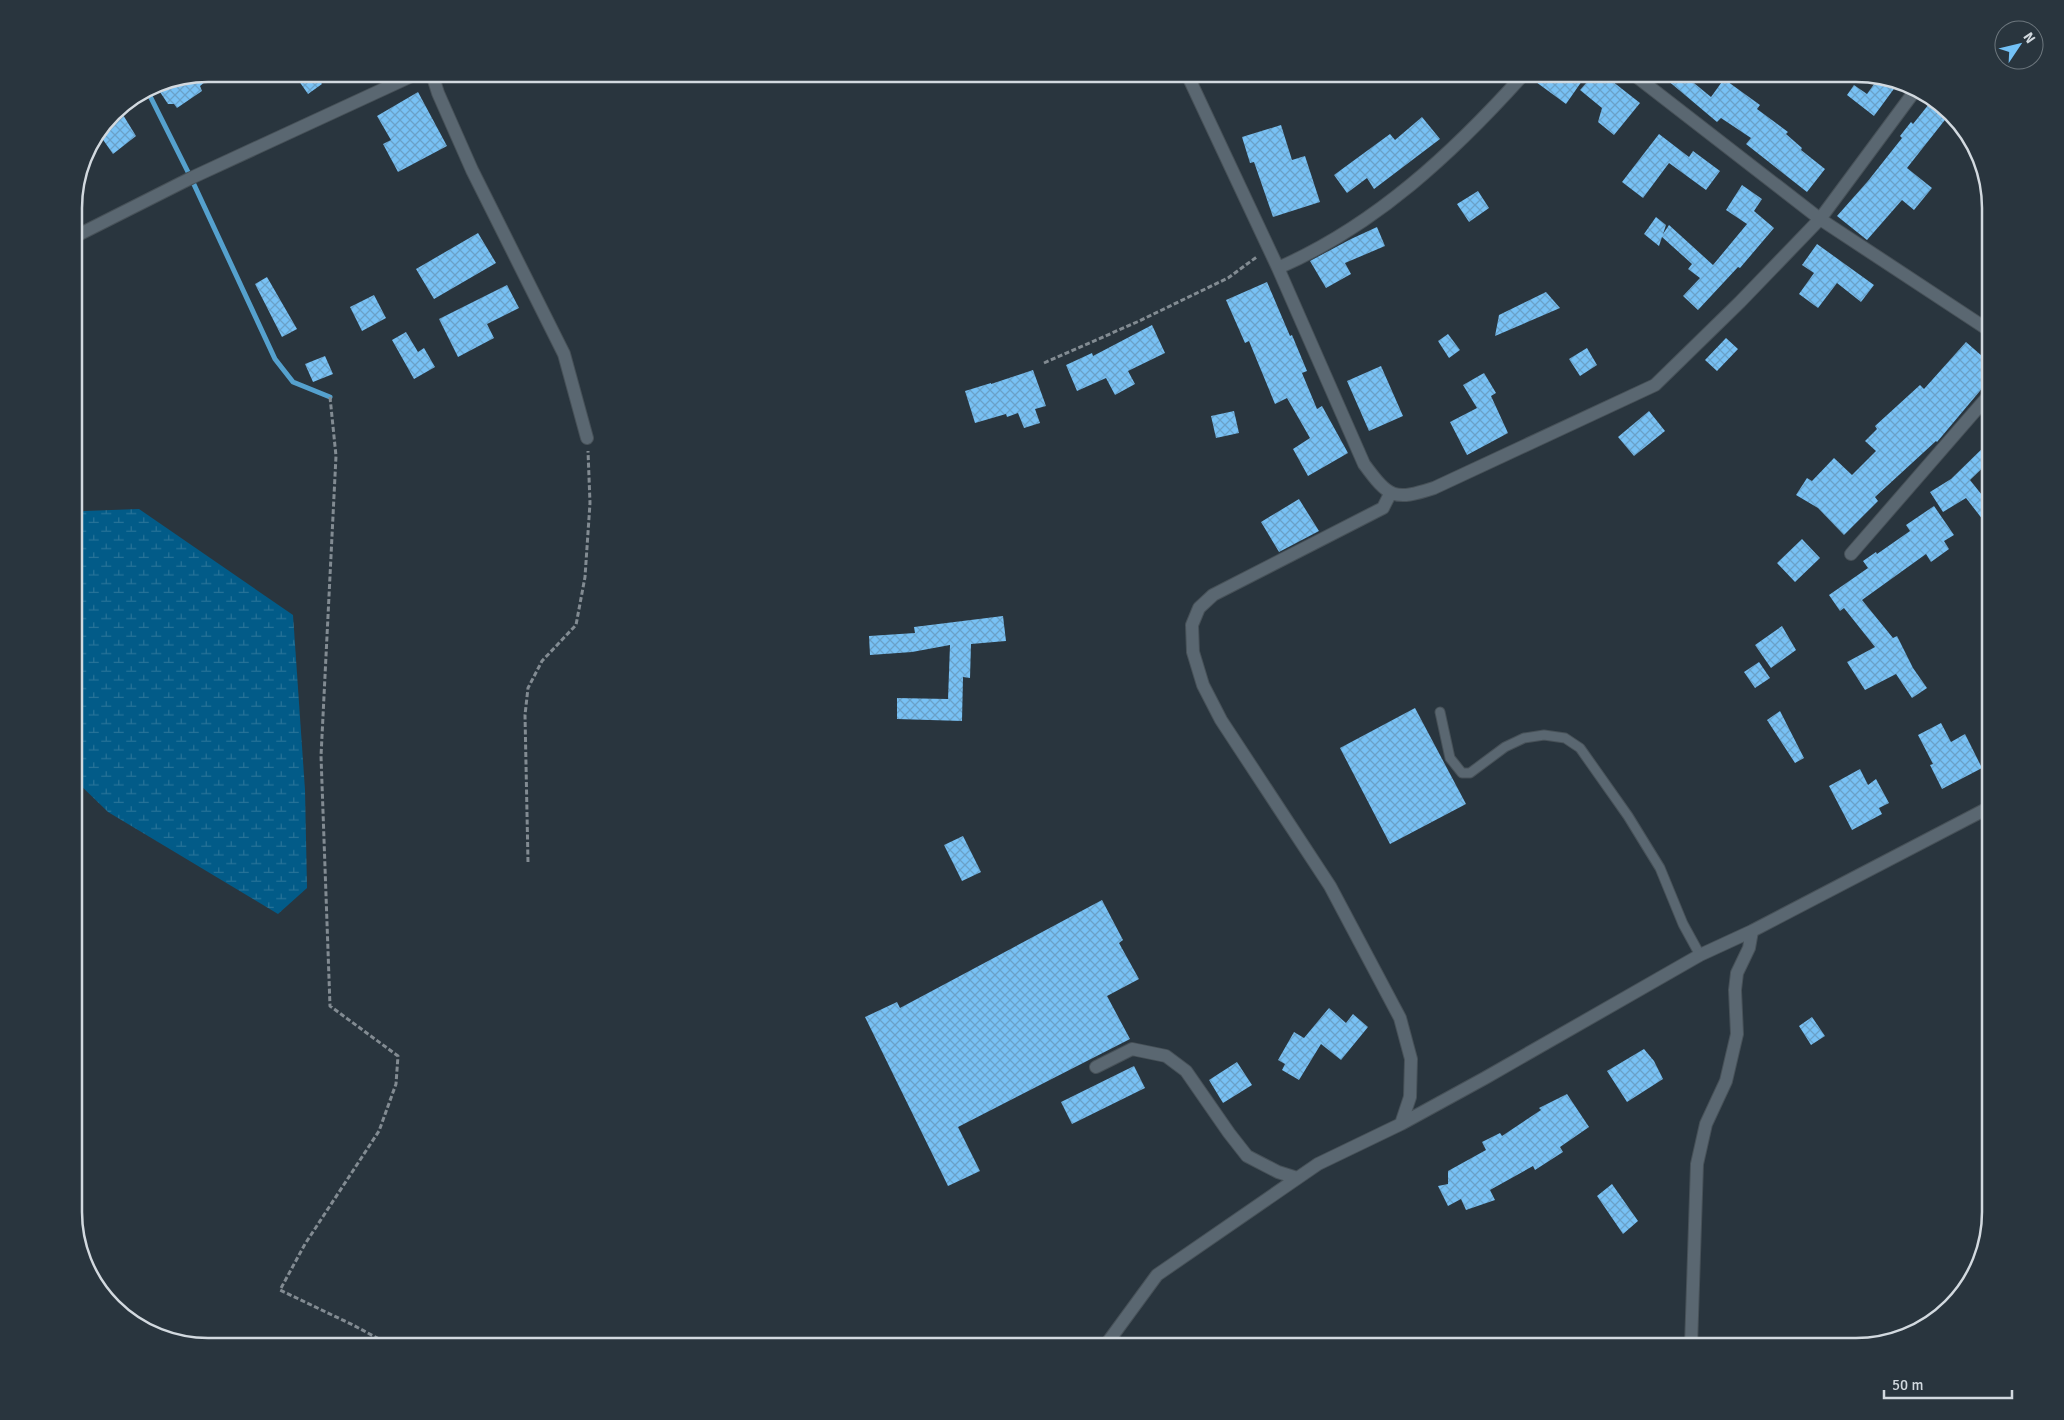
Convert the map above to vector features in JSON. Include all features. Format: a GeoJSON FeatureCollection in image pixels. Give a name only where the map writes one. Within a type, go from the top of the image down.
{"type":"FeatureCollection","features":[{"type":"Feature","properties":{"kind":"street"},"geometry":{"type":"LineString","coordinates":[[83,232],[191,178],[399,82]]}},
{"type":"Feature","properties":{"kind":"street"},"geometry":{"type":"LineString","coordinates":[[435,82],[472,170],[564,354],[587,438]]}},
{"type":"Feature","properties":{"kind":"street"},"geometry":{"type":"LineString","coordinates":[[1191,82],[1269,248],[1364,464],[1376,482],[1390,494],[1402,496],[1413,495],[1434,488],[1655,384],[1740,302],[1820,219],[1912,95]]}},
{"type":"Feature","properties":{"kind":"street"},"geometry":{"type":"LineString","coordinates":[[1278,268],[1326,245],[1370,217],[1469,132],[1516,82]]}},
{"type":"Feature","properties":{"kind":"street"},"geometry":{"type":"LineString","coordinates":[[1643,82],[1820,219],[1982,326]]}},
{"type":"Feature","properties":{"kind":"street"},"geometry":{"type":"LineString","coordinates":[[1851,554],[1982,403]]}},
{"type":"Feature","properties":{"kind":"street"},"geometry":{"type":"LineString","coordinates":[[1390,494],[1383,508],[1213,595],[1199,608],[1192,625],[1193,652],[1203,685],[1221,720],[1330,886],[1400,1018],[1411,1059],[1410,1097],[1401,1124]]}},
{"type":"Feature","properties":{"kind":"street"},"geometry":{"type":"LineString","coordinates":[[1111,1338],[1156,1275],[1318,1164],[1401,1124],[1700,955],[1752,931],[1982,810]]}},
{"type":"Feature","properties":{"kind":"street"},"geometry":{"type":"LineString","coordinates":[[1691,1338],[1697,1164],[1706,1124],[1726,1080],[1736,1034],[1734,990],[1737,973],[1749,948],[1752,931]]}},
{"type":"Feature","properties":{"kind":"street"},"geometry":{"type":"LineString","coordinates":[[1096,1067],[1132,1050],[1166,1056],[1186,1071],[1247,1156],[1278,1172],[1297,1178]]}},
{"type":"Feature","properties":{"kind":"lane"},"geometry":{"type":"LineString","coordinates":[[1440,712],[1450,758],[1462,773],[1470,773],[1505,747],[1524,738],[1544,734],[1566,738],[1580,748],[1623,809],[1660,868],[1683,924],[1700,955]]}},
{"type":"Feature","properties":{"kind":"path"},"geometry":{"type":"LineString","coordinates":[[1044,363],[1137,322],[1228,278],[1269,248]]}},
{"type":"Feature","properties":{"kind":"path"},"geometry":{"type":"LineString","coordinates":[[330,397],[336,456],[320,756],[330,1006],[398,1056],[396,1084],[378,1131],[305,1244],[280,1290],[378,1338]]}},
{"type":"Feature","properties":{"kind":"path"},"geometry":{"type":"LineString","coordinates":[[528,862],[525,715],[528,688],[542,661],[576,624],[585,577],[590,503],[587,438]]}},
{"type":"Feature","properties":{"kind":"green space"},"geometry":{"type":"Polygon","coordinates":[[[139,509],[293,615],[305,790],[307,888],[278,914],[108,812],[83,788],[84,511],[139,509]]]}},
{"type":"Feature","properties":{"kind":"building"},"geometry":{"type":"Polygon","coordinates":[[[204,82],[200,86],[202,91],[177,108],[174,104],[168,104],[160,92],[176,87],[204,82]]]}},
{"type":"Feature","properties":{"kind":"building"},"geometry":{"type":"Polygon","coordinates":[[[300,82],[320,82],[322,84],[308,94],[300,82]]]}},
{"type":"Feature","properties":{"kind":"building"},"geometry":{"type":"Polygon","coordinates":[[[1536,82],[1581,82],[1566,104],[1536,82]]]}},
{"type":"Feature","properties":{"kind":"building"},"geometry":{"type":"Polygon","coordinates":[[[1587,82],[1613,82],[1640,103],[1614,135],[1598,122],[1602,108],[1580,90],[1587,82]]]}},
{"type":"Feature","properties":{"kind":"building"},"geometry":{"type":"Polygon","coordinates":[[[1670,82],[1693,82],[1711,97],[1722,82],[1728,82],[1760,105],[1757,109],[1788,132],[1786,134],[1802,148],[1801,150],[1825,169],[1807,192],[1746,144],[1751,138],[1721,118],[1717,122],[1670,82]]]}},
{"type":"Feature","properties":{"kind":"building"},"geometry":{"type":"Polygon","coordinates":[[[1874,84],[1894,89],[1874,116],[1847,95],[1854,85],[1867,94],[1874,84]]]}},
{"type":"Feature","properties":{"kind":"building"},"geometry":{"type":"Polygon","coordinates":[[[418,92],[447,146],[398,172],[383,144],[391,140],[377,116],[418,92]]]}},
{"type":"Feature","properties":{"kind":"building"},"geometry":{"type":"Polygon","coordinates":[[[1928,105],[1945,120],[1907,168],[1932,188],[1914,210],[1902,200],[1867,240],[1837,216],[1902,138],[1900,136],[1911,122],[1913,124],[1928,105]]]}},
{"type":"Feature","properties":{"kind":"building"},"geometry":{"type":"Polygon","coordinates":[[[123,116],[136,136],[113,154],[103,139],[123,116]]]}},
{"type":"Feature","properties":{"kind":"building"},"geometry":{"type":"Polygon","coordinates":[[[1422,117],[1440,139],[1374,189],[1367,178],[1347,193],[1334,175],[1390,134],[1395,140],[1422,117]]]}},
{"type":"Feature","properties":{"kind":"building"},"geometry":{"type":"Polygon","coordinates":[[[1281,125],[1292,160],[1305,156],[1320,202],[1273,217],[1254,162],[1250,163],[1242,137],[1281,125]]]}},
{"type":"Feature","properties":{"kind":"building"},"geometry":{"type":"Polygon","coordinates":[[[1659,134],[1689,157],[1693,151],[1720,171],[1706,190],[1669,163],[1643,198],[1622,182],[1659,134]]]}},
{"type":"Feature","properties":{"kind":"building"},"geometry":{"type":"Polygon","coordinates":[[[1742,185],[1762,199],[1754,211],[1774,228],[1740,268],[1738,267],[1698,310],[1683,296],[1700,278],[1688,269],[1692,264],[1662,237],[1659,246],[1644,234],[1656,217],[1666,225],[1663,234],[1669,225],[1713,265],[1747,224],[1726,210],[1742,185]]]}},
{"type":"Feature","properties":{"kind":"building"},"geometry":{"type":"Polygon","coordinates":[[[1478,191],[1489,208],[1469,222],[1457,204],[1478,191]]]}},
{"type":"Feature","properties":{"kind":"building"},"geometry":{"type":"Polygon","coordinates":[[[1377,227],[1385,246],[1345,263],[1351,274],[1326,288],[1310,261],[1377,227]]]}},
{"type":"Feature","properties":{"kind":"building"},"geometry":{"type":"Polygon","coordinates":[[[478,233],[496,263],[434,299],[416,269],[478,233]]]}},
{"type":"Feature","properties":{"kind":"building"},"geometry":{"type":"Polygon","coordinates":[[[1817,244],[1874,285],[1861,302],[1837,283],[1818,308],[1799,294],[1814,273],[1802,265],[1817,244]]]}},
{"type":"Feature","properties":{"kind":"building"},"geometry":{"type":"Polygon","coordinates":[[[267,277],[297,329],[282,337],[255,284],[267,277]]]}},
{"type":"Feature","properties":{"kind":"building"},"geometry":{"type":"Polygon","coordinates":[[[1267,282],[1307,371],[1302,373],[1317,409],[1322,406],[1348,453],[1308,476],[1293,449],[1310,438],[1287,398],[1275,404],[1249,341],[1245,343],[1226,300],[1267,282]]]}},
{"type":"Feature","properties":{"kind":"building"},"geometry":{"type":"Polygon","coordinates":[[[507,285],[519,308],[487,324],[494,338],[458,357],[439,319],[507,285]]]}},
{"type":"Feature","properties":{"kind":"building"},"geometry":{"type":"Polygon","coordinates":[[[1546,292],[1560,308],[1495,336],[1499,315],[1546,292]]]}},
{"type":"Feature","properties":{"kind":"building"},"geometry":{"type":"Polygon","coordinates":[[[374,295],[386,318],[362,331],[350,307],[374,295]]]}},
{"type":"Feature","properties":{"kind":"building"},"geometry":{"type":"Polygon","coordinates":[[[1152,325],[1165,353],[1128,371],[1135,384],[1115,395],[1106,378],[1077,391],[1066,365],[1092,353],[1093,356],[1152,325]]]}},
{"type":"Feature","properties":{"kind":"building"},"geometry":{"type":"Polygon","coordinates":[[[406,332],[418,352],[424,348],[435,367],[414,379],[392,340],[406,332]]]}},
{"type":"Feature","properties":{"kind":"building"},"geometry":{"type":"Polygon","coordinates":[[[1448,334],[1460,350],[1449,358],[1438,341],[1448,334]]]}},
{"type":"Feature","properties":{"kind":"building"},"geometry":{"type":"Polygon","coordinates":[[[1726,338],[1738,349],[1717,371],[1705,360],[1726,338]]]}},
{"type":"Feature","properties":{"kind":"building"},"geometry":{"type":"Polygon","coordinates":[[[1966,342],[1982,356],[1982,389],[1937,442],[1875,497],[1878,501],[1844,535],[1818,508],[1796,495],[1807,478],[1812,481],[1834,458],[1852,475],[1876,451],[1865,441],[1877,429],[1875,426],[1920,385],[1924,389],[1966,342]]]}},
{"type":"Feature","properties":{"kind":"building"},"geometry":{"type":"Polygon","coordinates":[[[1587,348],[1597,365],[1580,376],[1569,359],[1587,348]]]}},
{"type":"Feature","properties":{"kind":"building"},"geometry":{"type":"Polygon","coordinates":[[[325,356],[333,374],[313,382],[305,364],[325,356]]]}},
{"type":"Feature","properties":{"kind":"building"},"geometry":{"type":"Polygon","coordinates":[[[1381,366],[1403,416],[1369,431],[1347,381],[1381,366]]]}},
{"type":"Feature","properties":{"kind":"building"},"geometry":{"type":"Polygon","coordinates":[[[1033,370],[1046,406],[1035,409],[1040,423],[1024,428],[1018,413],[1007,417],[1006,414],[975,423],[965,391],[1033,370]]]}},
{"type":"Feature","properties":{"kind":"building"},"geometry":{"type":"Polygon","coordinates":[[[1484,373],[1496,393],[1491,396],[1508,433],[1467,455],[1450,422],[1477,408],[1463,385],[1484,373]]]}},
{"type":"Feature","properties":{"kind":"building"},"geometry":{"type":"Polygon","coordinates":[[[1234,411],[1239,433],[1216,438],[1211,416],[1234,411]]]}},
{"type":"Feature","properties":{"kind":"building"},"geometry":{"type":"Polygon","coordinates":[[[1649,411],[1665,431],[1634,456],[1618,437],[1649,411]]]}},
{"type":"Feature","properties":{"kind":"building"},"geometry":{"type":"Polygon","coordinates":[[[1982,449],[1982,469],[1970,480],[1982,495],[1982,519],[1966,498],[1943,512],[1930,492],[1951,479],[1982,449]]]}},
{"type":"Feature","properties":{"kind":"building"},"geometry":{"type":"Polygon","coordinates":[[[1299,499],[1319,531],[1279,552],[1261,522],[1299,499]]]}},
{"type":"Feature","properties":{"kind":"building"},"geometry":{"type":"Polygon","coordinates":[[[1934,506],[1954,535],[1944,541],[1949,549],[1931,562],[1926,554],[1862,600],[1893,638],[1897,636],[1913,668],[1927,688],[1912,698],[1896,674],[1865,690],[1847,662],[1875,647],[1844,608],[1840,611],[1829,595],[1868,568],[1863,561],[1876,552],[1877,554],[1910,531],[1906,525],[1934,506]]]}},
{"type":"Feature","properties":{"kind":"building"},"geometry":{"type":"Polygon","coordinates":[[[1802,539],[1820,558],[1795,582],[1777,563],[1802,539]]]}},
{"type":"Feature","properties":{"kind":"building"},"geometry":{"type":"Polygon","coordinates":[[[1003,616],[1006,641],[971,644],[970,678],[963,677],[962,721],[897,719],[897,698],[948,699],[950,645],[912,652],[870,655],[869,636],[915,633],[914,627],[1003,616]]]}},
{"type":"Feature","properties":{"kind":"building"},"geometry":{"type":"Polygon","coordinates":[[[1782,626],[1796,650],[1771,668],[1755,645],[1782,626]]]}},
{"type":"Feature","properties":{"kind":"building"},"geometry":{"type":"Polygon","coordinates":[[[1759,662],[1770,678],[1755,688],[1744,672],[1759,662]]]}},
{"type":"Feature","properties":{"kind":"building"},"geometry":{"type":"Polygon","coordinates":[[[1415,708],[1466,804],[1390,844],[1340,748],[1415,708]]]}},
{"type":"Feature","properties":{"kind":"building"},"geometry":{"type":"Polygon","coordinates":[[[1780,711],[1804,758],[1795,763],[1767,720],[1780,711]]]}},
{"type":"Feature","properties":{"kind":"building"},"geometry":{"type":"Polygon","coordinates":[[[1941,723],[1951,742],[1965,734],[1982,768],[1942,789],[1930,765],[1933,764],[1918,735],[1941,723]]]}},
{"type":"Feature","properties":{"kind":"building"},"geometry":{"type":"Polygon","coordinates":[[[1860,769],[1868,785],[1876,779],[1889,803],[1879,808],[1882,814],[1852,830],[1829,786],[1860,769]]]}},
{"type":"Feature","properties":{"kind":"building"},"geometry":{"type":"Polygon","coordinates":[[[963,836],[981,872],[962,881],[944,845],[963,836]]]}},
{"type":"Feature","properties":{"kind":"building"},"geometry":{"type":"Polygon","coordinates":[[[1102,900],[1123,940],[1119,943],[1139,979],[1107,996],[1130,1039],[958,1127],[980,1171],[948,1186],[865,1017],[897,1002],[900,1008],[1102,900]]]}},
{"type":"Feature","properties":{"kind":"building"},"geometry":{"type":"Polygon","coordinates":[[[1329,1008],[1346,1023],[1353,1014],[1368,1027],[1341,1060],[1321,1044],[1299,1080],[1282,1070],[1285,1064],[1278,1060],[1294,1032],[1304,1038],[1329,1008]]]}},
{"type":"Feature","properties":{"kind":"building"},"geometry":{"type":"Polygon","coordinates":[[[1812,1017],[1825,1036],[1811,1045],[1799,1026],[1812,1017]]]}},
{"type":"Feature","properties":{"kind":"building"},"geometry":{"type":"Polygon","coordinates":[[[1644,1049],[1654,1061],[1663,1079],[1627,1102],[1607,1071],[1644,1049]]]}},
{"type":"Feature","properties":{"kind":"building"},"geometry":{"type":"Polygon","coordinates":[[[1237,1062],[1252,1085],[1223,1103],[1209,1080],[1237,1062]]]}},
{"type":"Feature","properties":{"kind":"building"},"geometry":{"type":"Polygon","coordinates":[[[1134,1066],[1145,1088],[1072,1124],[1061,1102],[1134,1066]]]}},
{"type":"Feature","properties":{"kind":"building"},"geometry":{"type":"Polygon","coordinates":[[[1567,1094],[1589,1127],[1560,1147],[1563,1152],[1535,1170],[1533,1166],[1490,1190],[1495,1200],[1466,1210],[1461,1199],[1448,1206],[1438,1186],[1448,1184],[1448,1171],[1486,1150],[1482,1142],[1500,1133],[1502,1136],[1541,1110],[1539,1108],[1567,1094]]]}},
{"type":"Feature","properties":{"kind":"building"},"geometry":{"type":"Polygon","coordinates":[[[1612,1184],[1638,1221],[1623,1234],[1597,1196],[1612,1184]]]}},
{"type":"Feature","properties":{"kind":"waterway"},"geometry":{"type":"LineString","coordinates":[[150,96],[191,178],[275,359],[293,382],[330,397]]}}]}
